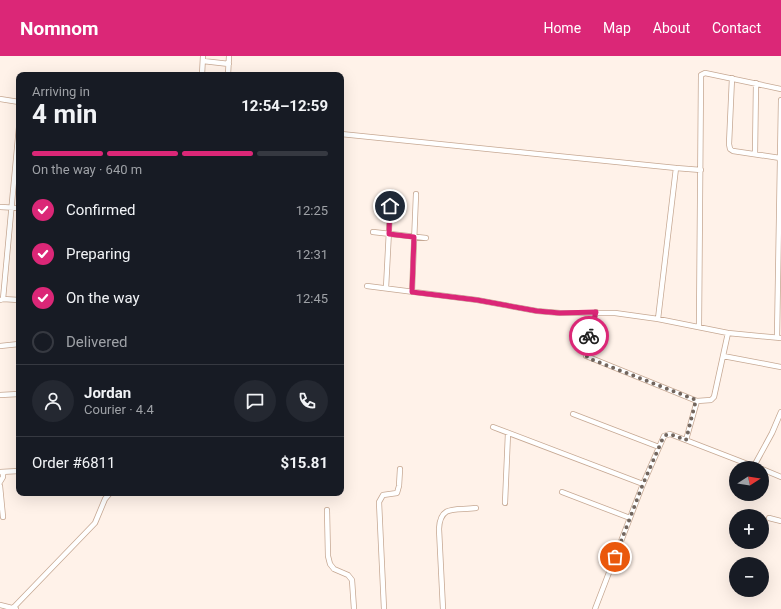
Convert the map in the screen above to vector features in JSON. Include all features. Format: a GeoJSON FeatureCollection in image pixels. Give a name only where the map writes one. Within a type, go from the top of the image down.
{"type":"FeatureCollection","features":[{"type":"Feature","properties":{"kind":"street"},"geometry":{"type":"LineString","coordinates":[[228,72],[229,56]]}},
{"type":"Feature","properties":{"kind":"street"},"geometry":{"type":"LineString","coordinates":[[202,72],[203,59],[228,64]]}},
{"type":"Feature","properties":{"kind":"street"},"geometry":{"type":"LineString","coordinates":[[699,327],[701,75],[705,73],[781,89]]}},
{"type":"Feature","properties":{"kind":"street"},"geometry":{"type":"LineString","coordinates":[[732,78],[730,149],[734,151],[780,158]]}},
{"type":"Feature","properties":{"kind":"street"},"geometry":{"type":"LineString","coordinates":[[755,154],[756,83]]}},
{"type":"Feature","properties":{"kind":"street"},"geometry":{"type":"LineString","coordinates":[[0,100],[16,102]]}},
{"type":"Feature","properties":{"kind":"street"},"geometry":{"type":"LineString","coordinates":[[367,286],[477,300],[537,311],[560,313],[615,313],[658,319],[728,333],[779,338],[781,100]]}},
{"type":"Feature","properties":{"kind":"street"},"geometry":{"type":"LineString","coordinates":[[344,134],[701,170]]}},
{"type":"Feature","properties":{"kind":"street"},"geometry":{"type":"LineString","coordinates":[[16,161],[1,300],[16,300]]}},
{"type":"Feature","properties":{"kind":"street"},"geometry":{"type":"LineString","coordinates":[[658,319],[676,168]]}},
{"type":"Feature","properties":{"kind":"street"},"geometry":{"type":"LineString","coordinates":[[386,288],[391,192]]}},
{"type":"Feature","properties":{"kind":"street"},"geometry":{"type":"LineString","coordinates":[[412,292],[416,194]]}},
{"type":"Feature","properties":{"kind":"street"},"geometry":{"type":"LineString","coordinates":[[0,207],[16,208]]}},
{"type":"Feature","properties":{"kind":"street"},"geometry":{"type":"LineString","coordinates":[[373,232],[426,238]]}},
{"type":"Feature","properties":{"kind":"street"},"geometry":{"type":"LineString","coordinates":[[596,312],[585,350],[586,356],[696,400],[712,400],[728,333]]}},
{"type":"Feature","properties":{"kind":"street"},"geometry":{"type":"LineString","coordinates":[[0,346],[16,344]]}},
{"type":"Feature","properties":{"kind":"street"},"geometry":{"type":"LineString","coordinates":[[722,356],[781,367]]}},
{"type":"Feature","properties":{"kind":"street"},"geometry":{"type":"LineString","coordinates":[[0,395],[16,394]]}},
{"type":"Feature","properties":{"kind":"street"},"geometry":{"type":"LineString","coordinates":[[686,440],[696,400]]}},
{"type":"Feature","properties":{"kind":"street"},"geometry":{"type":"LineString","coordinates":[[759,461],[781,412]]}},
{"type":"Feature","properties":{"kind":"street"},"geometry":{"type":"LineString","coordinates":[[573,414],[659,447]]}},
{"type":"Feature","properties":{"kind":"street"},"geometry":{"type":"LineString","coordinates":[[493,427],[643,484]]}},
{"type":"Feature","properties":{"kind":"street"},"geometry":{"type":"LineString","coordinates":[[505,503],[508,433]]}},
{"type":"Feature","properties":{"kind":"street"},"geometry":{"type":"LineString","coordinates":[[595,609],[643,484],[663,438],[667,434],[740,461]]}},
{"type":"Feature","properties":{"kind":"street"},"geometry":{"type":"LineString","coordinates":[[384,609],[379,502],[383,495],[397,493],[400,469]]}},
{"type":"Feature","properties":{"kind":"street"},"geometry":{"type":"LineString","coordinates":[[0,482],[3,477],[2,472],[16,471]]}},
{"type":"Feature","properties":{"kind":"street"},"geometry":{"type":"LineString","coordinates":[[769,472],[781,477]]}},
{"type":"Feature","properties":{"kind":"street"},"geometry":{"type":"LineString","coordinates":[[0,486],[3,517]]}},
{"type":"Feature","properties":{"kind":"street"},"geometry":{"type":"LineString","coordinates":[[562,492],[630,518]]}},
{"type":"Feature","properties":{"kind":"street"},"geometry":{"type":"LineString","coordinates":[[0,605],[15,609],[95,523],[108,496]]}},
{"type":"Feature","properties":{"kind":"street"},"geometry":{"type":"LineString","coordinates":[[443,609],[438,529],[440,519],[445,512],[449,510],[476,508]]}},
{"type":"Feature","properties":{"kind":"street"},"geometry":{"type":"LineString","coordinates":[[326,510],[329,560],[334,569],[348,575],[352,580],[354,609]]}},
{"type":"Feature","properties":{"kind":"street"},"geometry":{"type":"LineString","coordinates":[[769,518],[781,521]]}},
{"type":"Feature","properties":{"kind":"way so far"},"geometry":{"type":"LineString","coordinates":[[589,336],[585,350],[585,354],[588,358],[696,400],[686,440],[670,434],[667,434],[663,438],[643,484],[615,557]]}},
{"type":"Feature","properties":{"kind":"route"},"geometry":{"type":"LineString","coordinates":[[390,206],[389,234],[414,237],[412,292],[477,300],[537,311],[560,313],[596,312],[589,336]]}}]}
